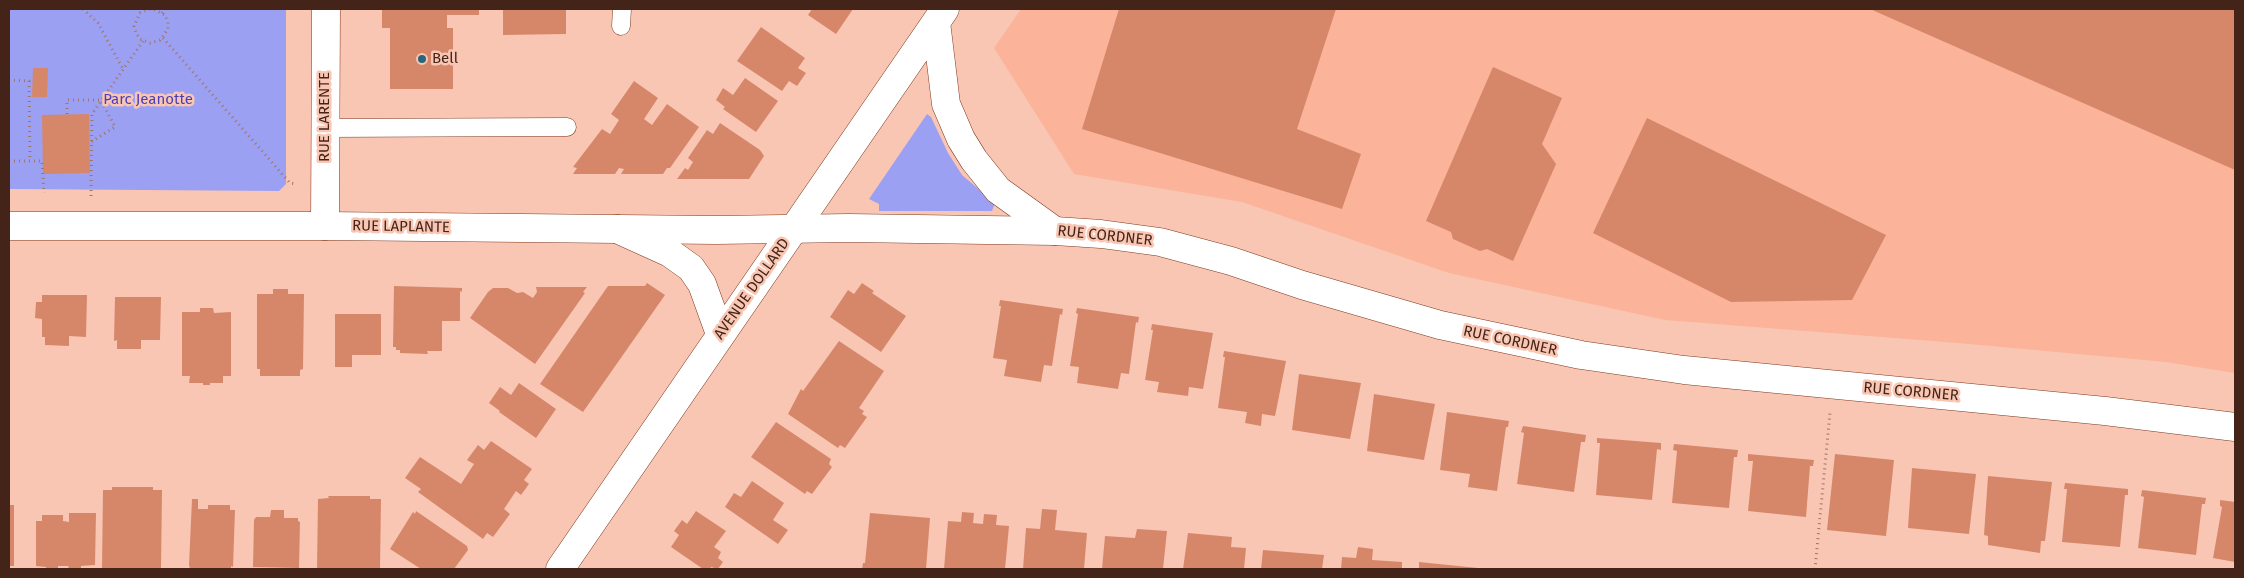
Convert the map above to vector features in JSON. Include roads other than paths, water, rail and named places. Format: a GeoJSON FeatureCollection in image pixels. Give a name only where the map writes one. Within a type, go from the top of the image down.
{"type":"FeatureCollection","features":[{"type":"Feature","properties":{"kind":"street","name":"RUE LARENTE"},"geometry":{"type":"LineString","coordinates":[[325,226],[326,9]]}},
{"type":"Feature","properties":{"kind":"street","name":"AVENUE DOLLARD"},"geometry":{"type":"LineString","coordinates":[[560,569],[940,16]]}},
{"type":"Feature","properties":{"kind":"street"},"geometry":{"type":"LineString","coordinates":[[940,16],[946,104],[961,139],[974,160],[998,190],[1055,231]]}},
{"type":"Feature","properties":{"kind":"street","name":"RUE LAPLANTE"},"geometry":{"type":"LineString","coordinates":[[9,226],[794,228]]}},
{"type":"Feature","properties":{"kind":"street","name":"RUE CORDNER"},"geometry":{"type":"LineString","coordinates":[[794,228],[1055,231],[1134,237],[1231,261],[1302,285],[1432,323],[1581,355],[1684,370],[2105,411],[2235,428]]}},
{"type":"Feature","properties":{"kind":"street"},"geometry":{"type":"LineString","coordinates":[[617,229],[670,253],[691,268],[702,284],[720,334]]}},
{"type":"Feature","properties":{"kind":"lane"},"geometry":{"type":"LineString","coordinates":[[325,128],[567,127]]}},
{"type":"Feature","properties":{"kind":"place","name":"Bell"},"geometry":{"type":"Point","coordinates":[422,59]}},
{"type":"Feature","properties":{"kind":"park label","name":"Parc Jeanotte"},"geometry":{"type":"Point","coordinates":[148,100]}}]}
